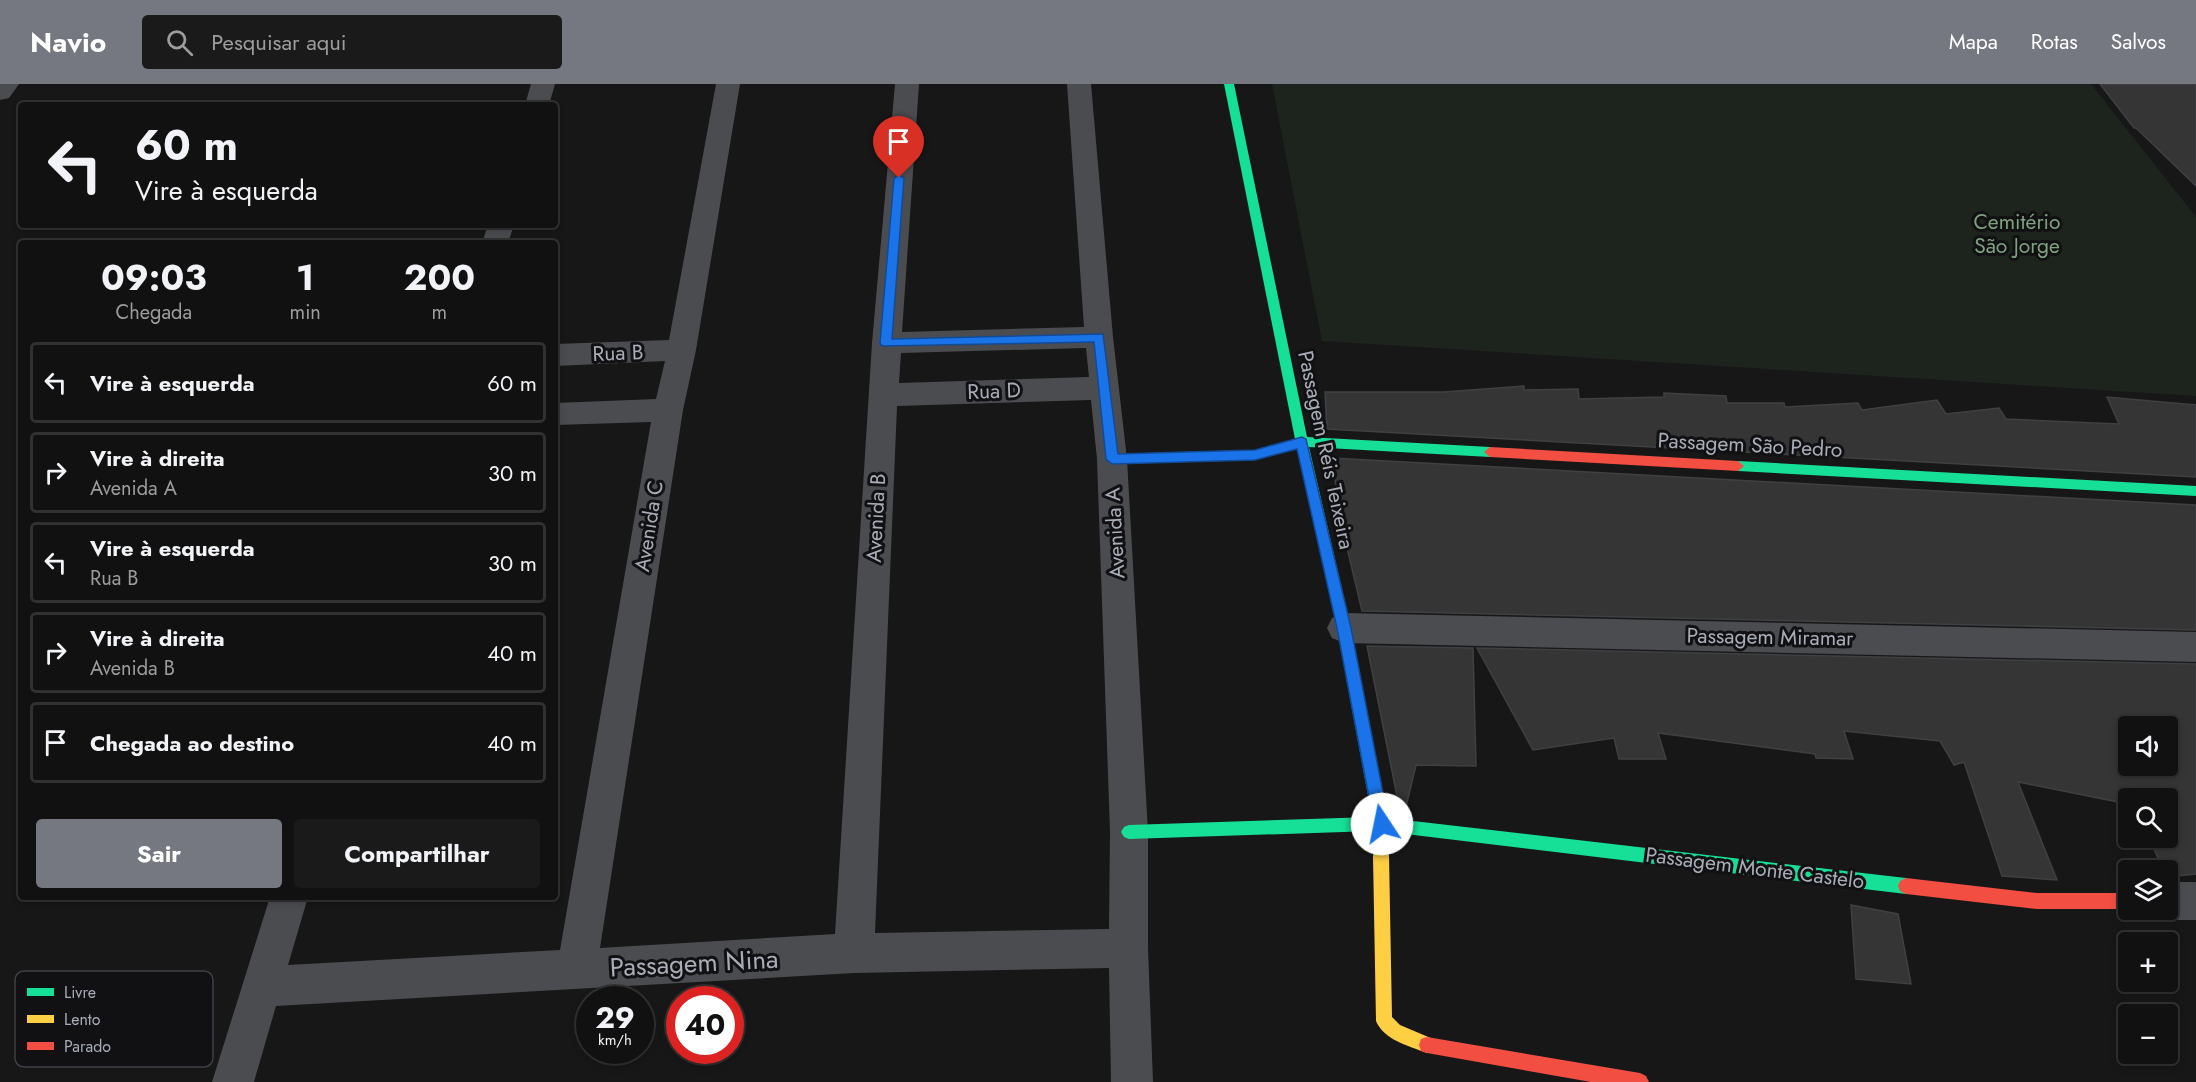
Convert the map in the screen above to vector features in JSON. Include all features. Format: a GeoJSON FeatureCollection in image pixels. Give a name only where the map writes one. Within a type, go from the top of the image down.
{"type":"FeatureCollection","features":[{"type":"Feature","properties":{"kind":"street"},"geometry":{"type":"LineString","coordinates":[[0,93],[7,84]]}},
{"type":"Feature","properties":{"kind":"street"},"geometry":{"type":"LineString","coordinates":[[538,102],[543,84]]}},
{"type":"Feature","properties":{"kind":"street","name":"Avenida C"},"geometry":{"type":"LineString","coordinates":[[577,969],[668,410],[682,350],[728,84]]}},
{"type":"Feature","properties":{"kind":"street","name":"Avenida B"},"geometry":{"type":"LineString","coordinates":[[854,953],[886,343],[906,84]]}},
{"type":"Feature","properties":{"kind":"street","name":"Avenida A"},"geometry":{"type":"LineString","coordinates":[[1079,84],[1099,337],[1112,459],[1129,832],[1128,948],[1132,1082]]}},
{"type":"Feature","properties":{"kind":"street","name":"Passagem Réis Teixeira"},"geometry":{"type":"LineString","coordinates":[[1229,84],[1302,442],[1344,628],[1382,824],[1384,1021],[1394,1031],[1422,1044],[1640,1082]]}},
{"type":"Feature","properties":{"kind":"street"},"geometry":{"type":"LineString","coordinates":[[886,343],[1099,337]]}},
{"type":"Feature","properties":{"kind":"street","name":"Rua B"},"geometry":{"type":"LineString","coordinates":[[558,355],[682,350]]}},
{"type":"Feature","properties":{"kind":"street","name":"Rua D"},"geometry":{"type":"LineString","coordinates":[[883,395],[1105,388]]}},
{"type":"Feature","properties":{"kind":"street"},"geometry":{"type":"LineString","coordinates":[[558,414],[668,410]]}},
{"type":"Feature","properties":{"kind":"street","name":"Passagem São Pedro"},"geometry":{"type":"LineString","coordinates":[[1112,459],[1255,455],[1302,442],[2196,491]]}},
{"type":"Feature","properties":{"kind":"street","name":"Passagem Miramar"},"geometry":{"type":"LineString","coordinates":[[1344,628],[2196,646]]}},
{"type":"Feature","properties":{"kind":"street","name":"Passagem Monte Castelo"},"geometry":{"type":"LineString","coordinates":[[1129,832],[1382,824],[2037,901],[2118,901]]}},
{"type":"Feature","properties":{"kind":"street"},"geometry":{"type":"LineString","coordinates":[[233,1082],[288,900]]}},
{"type":"Feature","properties":{"kind":"street"},"geometry":{"type":"LineString","coordinates":[[2178,901],[2196,901]]}},
{"type":"Feature","properties":{"kind":"street","name":"Passagem Nina"},"geometry":{"type":"LineString","coordinates":[[260,987],[854,953],[1128,948]]}},
{"type":"Feature","properties":{"kind":"green space","name":"Cemitério São Jorge"},"geometry":{"type":"Polygon","coordinates":[[[1272,84],[2091,84],[2196,217],[2196,396],[1322,341],[1272,84]]]}},
{"type":"Feature","properties":{"kind":"building"},"geometry":{"type":"Polygon","coordinates":[[[2100,84],[2196,84],[2196,186],[2134,128],[2100,84]]]}},
{"type":"Feature","properties":{"kind":"building"},"geometry":{"type":"Polygon","coordinates":[[[1524,386],[1524,390],[1578,389],[1579,399],[1664,397],[1664,393],[1726,396],[1727,403],[1784,403],[1785,407],[1858,403],[1862,410],[1937,400],[1946,414],[1999,408],[2006,419],[2119,424],[2107,397],[2196,405],[2196,477],[1327,429],[1325,392],[1444,392],[1524,386]]]}},
{"type":"Feature","properties":{"kind":"building"},"geometry":{"type":"Polygon","coordinates":[[[1331,458],[2196,505],[2196,630],[1362,611],[1339,514],[1341,514],[1331,458]]]}},
{"type":"Feature","properties":{"kind":"building"},"geometry":{"type":"Polygon","coordinates":[[[1367,646],[1473,648],[1476,766],[1416,765],[1406,807],[1399,806],[1367,646]]]}},
{"type":"Feature","properties":{"kind":"building"},"geometry":{"type":"Polygon","coordinates":[[[1477,648],[2196,664],[2196,874],[2178,876],[2178,860],[2159,860],[2154,848],[2178,848],[2178,788],[2118,788],[2118,802],[2018,782],[2057,880],[2002,876],[1964,762],[1954,765],[1940,741],[1844,731],[1853,759],[1816,758],[1815,754],[1658,733],[1666,759],[1619,759],[1614,738],[1533,750],[1477,648]]]}},
{"type":"Feature","properties":{"kind":"building"},"geometry":{"type":"Polygon","coordinates":[[[1851,905],[1898,914],[1911,984],[1856,979],[1851,905]]]}},
{"type":"Feature","properties":{"kind":"traffic: fast"},"geometry":{"type":"LineString","coordinates":[[1229,84],[1302,442],[1344,628],[1381,824],[1381,856]]}},
{"type":"Feature","properties":{"kind":"traffic: fast"},"geometry":{"type":"LineString","coordinates":[[1112,459],[1255,455],[1302,442],[1490,452]]}},
{"type":"Feature","properties":{"kind":"traffic: fast"},"geometry":{"type":"LineString","coordinates":[[1738,466],[2196,491]]}},
{"type":"Feature","properties":{"kind":"traffic: fast"},"geometry":{"type":"LineString","coordinates":[[1129,832],[1381,824],[1906,886]]}},
{"type":"Feature","properties":{"kind":"traffic: slow"},"geometry":{"type":"LineString","coordinates":[[1381,856],[1384,1021],[1394,1031],[1427,1045]]}},
{"type":"Feature","properties":{"kind":"traffic: jam"},"geometry":{"type":"LineString","coordinates":[[1490,452],[1738,466]]}},
{"type":"Feature","properties":{"kind":"traffic: jam"},"geometry":{"type":"LineString","coordinates":[[1906,886],[2037,901],[2118,901]]}},
{"type":"Feature","properties":{"kind":"traffic: jam"},"geometry":{"type":"LineString","coordinates":[[1427,1045],[1640,1082]]}},
{"type":"Feature","properties":{"kind":"route"},"geometry":{"type":"LineString","coordinates":[[899,178],[886,343],[1099,337],[1112,459],[1255,455],[1302,442],[1344,628],[1382,824]]}}]}
